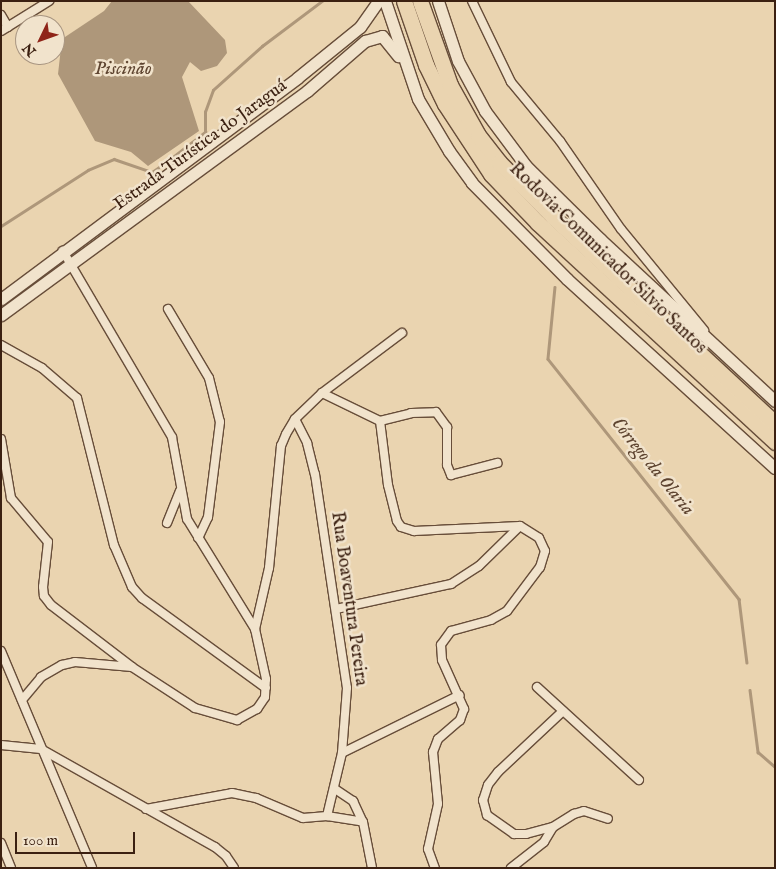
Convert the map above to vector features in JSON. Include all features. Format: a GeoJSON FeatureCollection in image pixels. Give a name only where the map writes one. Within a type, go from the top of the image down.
{"type":"FeatureCollection","features":[{"type":"Feature","properties":{"kind":"highway","name":"Rodovia Comunicador Silvio Santos"},"geometry":{"type":"LineString","coordinates":[[404,1],[426,65],[444,104],[491,174],[545,230],[775,442]]}},
{"type":"Feature","properties":{"kind":"highway","name":"Rodovia Comunicador Silvio Santos"},"geometry":{"type":"LineString","coordinates":[[420,1],[450,85],[478,135],[499,162],[553,217],[775,423]]}},
{"type":"Feature","properties":{"kind":"main road","name":"Estrada Turística do Jaraguá"},"geometry":{"type":"LineString","coordinates":[[1,299],[322,58],[360,27],[378,1]]}},
{"type":"Feature","properties":{"kind":"main road"},"geometry":{"type":"LineString","coordinates":[[386,1],[409,75],[433,126],[461,169],[488,201],[567,279],[775,468]]}},
{"type":"Feature","properties":{"kind":"main road"},"geometry":{"type":"LineString","coordinates":[[438,1],[458,61],[484,111],[506,142],[562,204],[775,401]]}},
{"type":"Feature","properties":{"kind":"main road","name":"Estrada Turística do Jaraguá"},"geometry":{"type":"LineString","coordinates":[[1,315],[307,91],[371,37],[382,36],[389,42],[409,75]]}},
{"type":"Feature","properties":{"kind":"street"},"geometry":{"type":"LineString","coordinates":[[1,15],[5,29],[49,1]]}},
{"type":"Feature","properties":{"kind":"street"},"geometry":{"type":"LineString","coordinates":[[472,1],[511,82],[560,141],[621,229],[721,351]]}},
{"type":"Feature","properties":{"kind":"street"},"geometry":{"type":"LineString","coordinates":[[1,439],[11,498],[48,542],[44,596],[132,667],[195,708],[224,719],[250,716],[265,697],[266,688],[255,629],[187,519],[180,490],[172,437],[63,251]]}},
{"type":"Feature","properties":{"kind":"street"},"geometry":{"type":"LineString","coordinates":[[168,309],[209,378],[220,422],[208,517],[198,538]]}},
{"type":"Feature","properties":{"kind":"street"},"geometry":{"type":"LineString","coordinates":[[255,629],[269,568],[281,446],[296,419],[322,393],[402,333]]}},
{"type":"Feature","properties":{"kind":"street"},"geometry":{"type":"LineString","coordinates":[[1,345],[42,368],[68,388],[77,398],[114,545],[132,586],[142,598],[266,688]]}},
{"type":"Feature","properties":{"kind":"street"},"geometry":{"type":"LineString","coordinates":[[322,393],[380,421],[411,413],[436,412],[447,427],[447,465],[451,474],[497,464]]}},
{"type":"Feature","properties":{"kind":"street","name":"Rua Boaventura Pereira"},"geometry":{"type":"LineString","coordinates":[[296,419],[307,443],[315,474],[347,688],[342,753],[336,789],[327,816]]}},
{"type":"Feature","properties":{"kind":"street"},"geometry":{"type":"LineString","coordinates":[[380,421],[388,485],[396,521],[401,527],[414,531],[520,526],[539,538],[544,546],[540,567],[507,611],[491,620],[451,631],[441,645],[442,660],[460,695],[463,716],[441,735],[433,752],[438,804],[428,849],[436,868]]}},
{"type":"Feature","properties":{"kind":"street"},"geometry":{"type":"LineString","coordinates":[[167,523],[180,490]]}},
{"type":"Feature","properties":{"kind":"street"},"geometry":{"type":"LineString","coordinates":[[336,609],[451,584],[479,566],[520,526]]}},
{"type":"Feature","properties":{"kind":"street"},"geometry":{"type":"LineString","coordinates":[[1,651],[92,868]]}},
{"type":"Feature","properties":{"kind":"street"},"geometry":{"type":"LineString","coordinates":[[22,700],[41,677],[62,665],[75,662],[132,667]]}},
{"type":"Feature","properties":{"kind":"street"},"geometry":{"type":"LineString","coordinates":[[537,687],[639,780]]}},
{"type":"Feature","properties":{"kind":"street"},"geometry":{"type":"LineString","coordinates":[[342,753],[460,695]]}},
{"type":"Feature","properties":{"kind":"street"},"geometry":{"type":"LineString","coordinates":[[563,711],[498,772],[488,785],[482,800],[487,815],[514,834],[553,827],[574,814],[584,811],[608,819]]}},
{"type":"Feature","properties":{"kind":"street"},"geometry":{"type":"LineString","coordinates":[[1,745],[42,749],[215,847],[226,856],[234,868]]}},
{"type":"Feature","properties":{"kind":"street"},"geometry":{"type":"LineString","coordinates":[[336,789],[353,801],[363,822],[372,868]]}},
{"type":"Feature","properties":{"kind":"street"},"geometry":{"type":"LineString","coordinates":[[146,809],[232,793],[256,798],[303,818],[327,816],[363,822]]}},
{"type":"Feature","properties":{"kind":"street"},"geometry":{"type":"LineString","coordinates":[[512,868],[544,842],[553,827]]}},
{"type":"Feature","properties":{"kind":"street"},"geometry":{"type":"LineString","coordinates":[[1,843],[11,868]]}},
{"type":"Feature","properties":{"kind":"water","name":"Piscinão"},"geometry":{"type":"Polygon","coordinates":[[[112,1],[188,1],[225,40],[227,53],[217,66],[201,71],[190,62],[182,77],[199,131],[148,166],[131,152],[95,141],[58,74],[59,65],[65,65],[65,37],[104,11],[112,1]]]}},
{"type":"Feature","properties":{"kind":"waterway"},"geometry":{"type":"LineString","coordinates":[[1,226],[88,170],[114,159],[152,172],[205,132],[205,112],[213,90],[262,46],[322,1]]}},
{"type":"Feature","properties":{"kind":"waterway","name":"Córrego da Olaria"},"geometry":{"type":"LineString","coordinates":[[555,287],[548,359],[739,599],[747,663]]}},
{"type":"Feature","properties":{"kind":"waterway","name":"Córrego da Olaria"},"geometry":{"type":"LineString","coordinates":[[750,690],[758,752],[775,767]]}}]}
